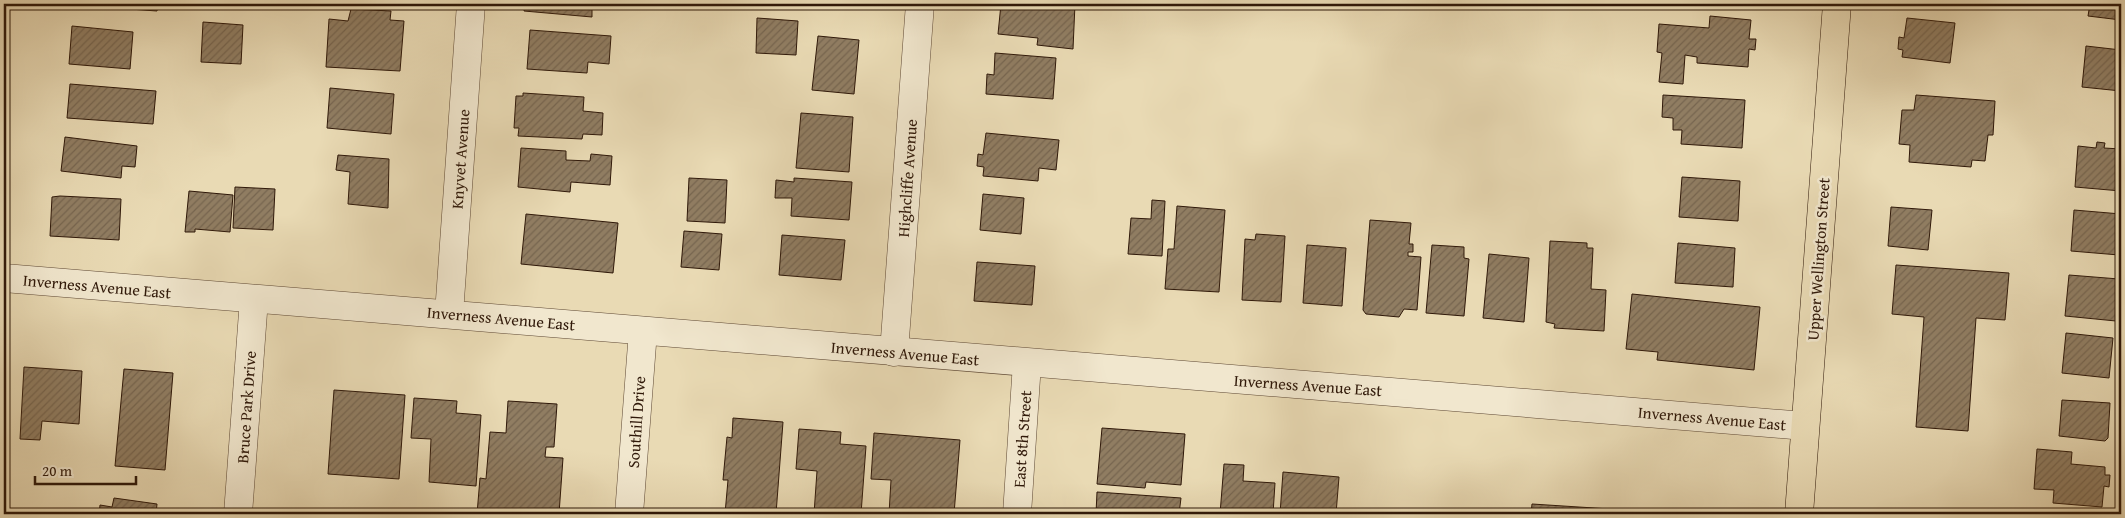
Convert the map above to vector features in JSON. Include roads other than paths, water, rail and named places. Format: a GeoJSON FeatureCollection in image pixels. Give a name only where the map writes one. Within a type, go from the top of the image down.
{"type":"FeatureCollection","features":[{"type":"Feature","properties":{"kind":"main road","name":"Upper Wellington Street"},"geometry":{"type":"LineString","coordinates":[[1799,514],[1837,4]]}},
{"type":"Feature","properties":{"kind":"street","name":"Knyvet Avenue"},"geometry":{"type":"LineString","coordinates":[[449,314],[471,4]]}},
{"type":"Feature","properties":{"kind":"street","name":"Highcliffe Avenue"},"geometry":{"type":"LineString","coordinates":[[894,352],[920,4]]}},
{"type":"Feature","properties":{"kind":"street","name":"Inverness Avenue East"},"geometry":{"type":"LineString","coordinates":[[4,278],[1805,426]]}},
{"type":"Feature","properties":{"kind":"street","name":"Bruce Park Drive"},"geometry":{"type":"LineString","coordinates":[[238,514],[254,299]]}},
{"type":"Feature","properties":{"kind":"street","name":"Southill Drive"},"geometry":{"type":"LineString","coordinates":[[629,514],[643,331]]}},
{"type":"Feature","properties":{"kind":"street","name":"East 8th Street"},"geometry":{"type":"LineString","coordinates":[[1017,514],[1027,363]]}}]}
